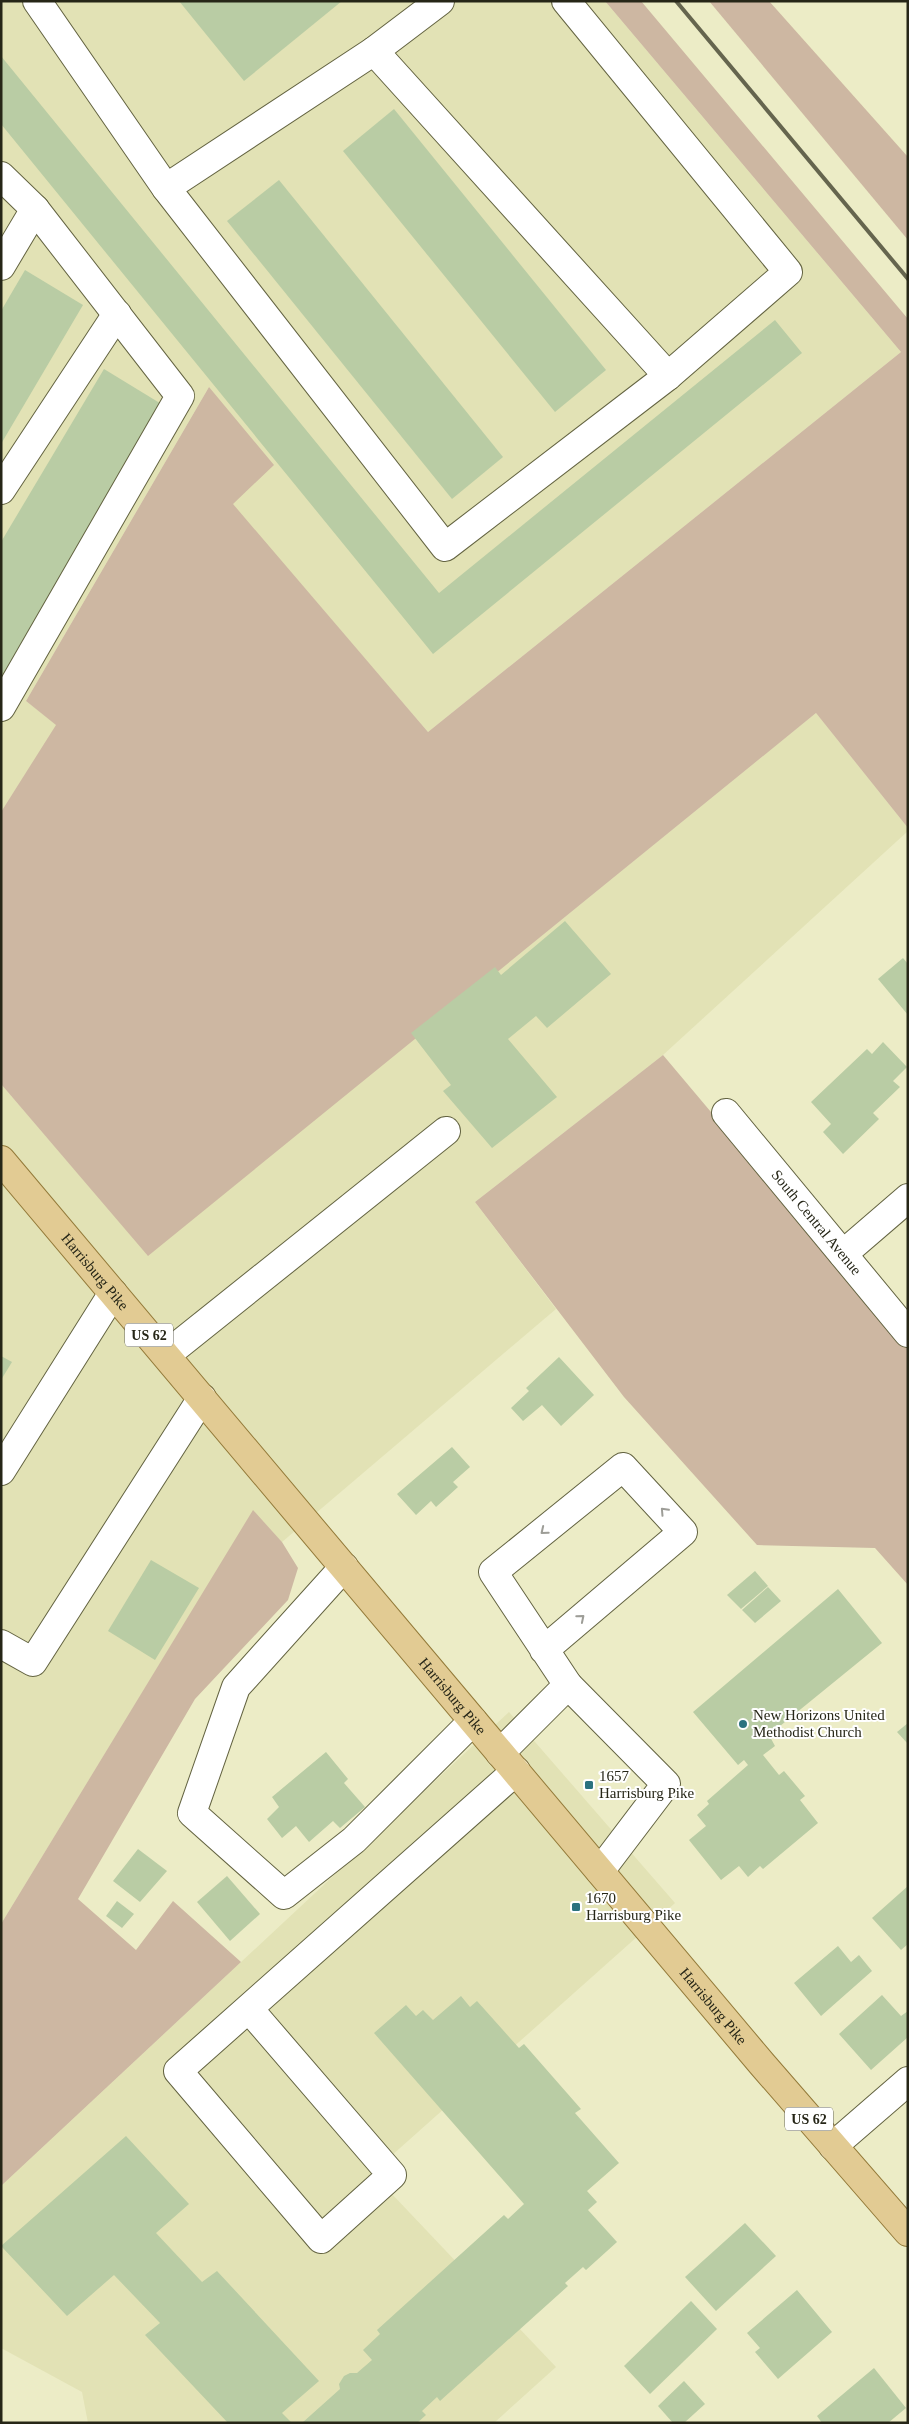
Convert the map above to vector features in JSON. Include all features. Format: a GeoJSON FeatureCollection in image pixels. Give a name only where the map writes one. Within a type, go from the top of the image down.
{"type":"FeatureCollection","features":[{"type":"Feature","properties":{"kind":"main road","name":"Harrisburg Pike"},"geometry":{"type":"LineString","coordinates":[[1,1160],[600,1871],[908,2232]]}},
{"type":"Feature","properties":{"kind":"street"},"geometry":{"type":"LineString","coordinates":[[37,1],[166,188],[445,547],[668,376],[788,272],[566,1]]}},
{"type":"Feature","properties":{"kind":"street"},"geometry":{"type":"LineString","coordinates":[[166,188],[374,51],[440,1]]}},
{"type":"Feature","properties":{"kind":"street"},"geometry":{"type":"LineString","coordinates":[[374,51],[668,376]]}},
{"type":"Feature","properties":{"kind":"street"},"geometry":{"type":"LineString","coordinates":[[1,176],[35,209],[180,396],[1,707]]}},
{"type":"Feature","properties":{"kind":"street"},"geometry":{"type":"LineString","coordinates":[[1,266],[35,209]]}},
{"type":"Feature","properties":{"kind":"street"},"geometry":{"type":"LineString","coordinates":[[1,490],[116,314]]}},
{"type":"Feature","properties":{"kind":"street","name":"South Central Avenue"},"geometry":{"type":"LineString","coordinates":[[726,1113],[908,1333]]}},
{"type":"Feature","properties":{"kind":"street"},"geometry":{"type":"LineString","coordinates":[[166,1355],[446,1130]]}},
{"type":"Feature","properties":{"kind":"street"},"geometry":{"type":"LineString","coordinates":[[843,1254],[908,1198]]}},
{"type":"Feature","properties":{"kind":"street"},"geometry":{"type":"LineString","coordinates":[[1,1471],[113,1293]]}},
{"type":"Feature","properties":{"kind":"street"},"geometry":{"type":"LineString","coordinates":[[1,1644],[33,1662],[202,1398]]}},
{"type":"Feature","properties":{"kind":"street"},"geometry":{"type":"LineString","coordinates":[[544,1650],[684,1532],[623,1467],[493,1572],[544,1650],[568,1685],[666,1784],[600,1871]]}},
{"type":"Feature","properties":{"kind":"street"},"geometry":{"type":"LineString","coordinates":[[344,1567],[236,1687],[192,1813],[284,1895],[354,1840],[474,1721]]}},
{"type":"Feature","properties":{"kind":"street"},"geometry":{"type":"LineString","coordinates":[[249,2009],[392,2175],[321,2239],[178,2071],[249,2009],[508,1762],[568,1685]]}},
{"type":"Feature","properties":{"kind":"street"},"geometry":{"type":"LineString","coordinates":[[833,2146],[908,2081]]}},
{"type":"Feature","properties":{"kind":"shaded area"},"geometry":{"type":"Polygon","coordinates":[[[1,1],[605,1],[901,352],[428,732],[232,504],[209,387],[26,701],[57,725],[1,812],[1,1]]]}},
{"type":"Feature","properties":{"kind":"shaded area"},"geometry":{"type":"Polygon","coordinates":[[[605,1],[641,1],[908,319],[908,828],[816,713],[148,1256],[1,1084],[1,812],[56,725],[26,701],[209,387],[274,465],[233,504],[428,732],[901,352],[605,1]]]}},
{"type":"Feature","properties":{"kind":"shaded area"},"geometry":{"type":"Polygon","coordinates":[[[709,1],[769,1],[908,157],[908,240],[709,1]]]}},
{"type":"Feature","properties":{"kind":"shaded area"},"geometry":{"type":"Polygon","coordinates":[[[816,713],[908,828],[908,831],[663,1055],[475,1202],[556,1309],[282,1542],[253,1511],[1,1924],[1,1084],[148,1255],[816,713]]]}},
{"type":"Feature","properties":{"kind":"shaded area"},"geometry":{"type":"Polygon","coordinates":[[[663,1055],[908,1346],[908,1585],[875,1548],[757,1545],[624,1397],[475,1202],[663,1055]]]}},
{"type":"Feature","properties":{"kind":"shaded area"},"geometry":{"type":"Polygon","coordinates":[[[253,1510],[282,1542],[298,1568],[288,1600],[195,1699],[78,1899],[136,1950],[173,1901],[241,1962],[1,2186],[1,1924],[253,1510]]]}},
{"type":"Feature","properties":{"kind":"shaded area"},"geometry":{"type":"Polygon","coordinates":[[[509,1712],[675,1903],[372,2173],[556,2367],[494,2423],[88,2423],[82,2392],[1,2348],[1,2186],[509,1712]]]}},
{"type":"Feature","properties":{"kind":"building"},"geometry":{"type":"Polygon","coordinates":[[[179,1],[342,1],[244,81],[179,1]]]}},
{"type":"Feature","properties":{"kind":"building"},"geometry":{"type":"Polygon","coordinates":[[[1,56],[439,593],[775,320],[802,353],[433,654],[1,124],[1,56]]]}},
{"type":"Feature","properties":{"kind":"building"},"geometry":{"type":"Polygon","coordinates":[[[394,109],[606,370],[555,412],[343,151],[394,109]]]}},
{"type":"Feature","properties":{"kind":"building"},"geometry":{"type":"Polygon","coordinates":[[[279,180],[503,457],[452,499],[227,221],[279,180]]]}},
{"type":"Feature","properties":{"kind":"building"},"geometry":{"type":"Polygon","coordinates":[[[25,270],[83,305],[1,444],[1,311],[25,270]]]}},
{"type":"Feature","properties":{"kind":"building"},"geometry":{"type":"Polygon","coordinates":[[[104,369],[163,405],[1,679],[1,542],[104,369]]]}},
{"type":"Feature","properties":{"kind":"building"},"geometry":{"type":"Polygon","coordinates":[[[565,921],[611,974],[547,1028],[536,1016],[508,1039],[557,1097],[492,1148],[443,1091],[451,1085],[411,1033],[495,967],[501,975],[565,921]]]}},
{"type":"Feature","properties":{"kind":"building"},"geometry":{"type":"Polygon","coordinates":[[[903,958],[908,964],[908,1015],[878,979],[903,958]]]}},
{"type":"Feature","properties":{"kind":"building"},"geometry":{"type":"Polygon","coordinates":[[[883,1042],[907,1067],[893,1081],[900,1087],[873,1113],[879,1119],[843,1154],[823,1132],[831,1124],[811,1102],[867,1049],[872,1054],[883,1042]]]}},
{"type":"Feature","properties":{"kind":"building"},"geometry":{"type":"Polygon","coordinates":[[[1,1356],[12,1362],[1,1380],[1,1356]]]}},
{"type":"Feature","properties":{"kind":"building"},"geometry":{"type":"Polygon","coordinates":[[[559,1357],[594,1395],[561,1426],[542,1405],[523,1421],[511,1408],[529,1391],[526,1388],[559,1357]]]}},
{"type":"Feature","properties":{"kind":"building"},"geometry":{"type":"Polygon","coordinates":[[[452,1447],[470,1467],[453,1482],[458,1487],[436,1507],[431,1501],[416,1515],[397,1494],[452,1447]]]}},
{"type":"Feature","properties":{"kind":"building"},"geometry":{"type":"Polygon","coordinates":[[[151,1560],[199,1588],[155,1660],[108,1631],[151,1560]]]}},
{"type":"Feature","properties":{"kind":"building"},"geometry":{"type":"Polygon","coordinates":[[[755,1571],[768,1586],[741,1609],[727,1595],[755,1571]]]}},
{"type":"Feature","properties":{"kind":"building"},"geometry":{"type":"Polygon","coordinates":[[[768,1587],[781,1601],[755,1623],[742,1610],[768,1587]]]}},
{"type":"Feature","properties":{"kind":"building","name":"New Horizons United Methodist Church"},"geometry":{"type":"Polygon","coordinates":[[[838,1589],[882,1643],[769,1735],[775,1746],[763,1755],[779,1775],[784,1771],[805,1796],[800,1800],[818,1823],[763,1869],[760,1866],[748,1877],[739,1866],[721,1880],[689,1840],[706,1826],[697,1815],[709,1804],[707,1801],[748,1765],[744,1760],[738,1765],[693,1712],[838,1589]]]}},
{"type":"Feature","properties":{"kind":"building"},"geometry":{"type":"Polygon","coordinates":[[[908,1723],[908,1744],[897,1732],[908,1723]]]}},
{"type":"Feature","properties":{"kind":"building"},"geometry":{"type":"Polygon","coordinates":[[[326,1752],[348,1779],[344,1783],[365,1807],[340,1828],[333,1821],[309,1842],[296,1826],[282,1838],[267,1819],[279,1807],[272,1797],[326,1752]]]}},
{"type":"Feature","properties":{"kind":"building"},"geometry":{"type":"Polygon","coordinates":[[[138,1849],[167,1871],[140,1902],[113,1881],[138,1849]]]}},
{"type":"Feature","properties":{"kind":"building"},"geometry":{"type":"Polygon","coordinates":[[[227,1876],[260,1914],[230,1941],[197,1902],[227,1876]]]}},
{"type":"Feature","properties":{"kind":"building"},"geometry":{"type":"Polygon","coordinates":[[[908,1886],[908,1944],[901,1950],[872,1918],[908,1886]]]}},
{"type":"Feature","properties":{"kind":"building"},"geometry":{"type":"Polygon","coordinates":[[[117,1901],[134,1914],[122,1928],[106,1916],[117,1901]]]}},
{"type":"Feature","properties":{"kind":"building"},"geometry":{"type":"Polygon","coordinates":[[[838,1946],[851,1962],[859,1955],[872,1971],[821,2016],[794,1983],[838,1946]]]}},
{"type":"Feature","properties":{"kind":"building"},"geometry":{"type":"Polygon","coordinates":[[[882,1995],[901,2016],[908,2011],[908,2037],[871,2070],[839,2034],[882,1995]]]}},
{"type":"Feature","properties":{"kind":"building"},"geometry":{"type":"Polygon","coordinates":[[[461,1996],[470,2007],[477,2001],[519,2048],[524,2044],[581,2109],[575,2113],[619,2163],[587,2191],[597,2202],[588,2210],[617,2242],[586,2270],[583,2267],[565,2283],[568,2286],[440,2401],[437,2397],[422,2411],[426,2415],[417,2423],[302,2423],[340,2389],[339,2384],[344,2376],[350,2373],[357,2373],[372,2360],[363,2350],[380,2334],[377,2330],[504,2215],[508,2219],[524,2204],[374,2033],[406,2005],[416,2016],[423,2010],[433,2020],[461,1996]]]}},
{"type":"Feature","properties":{"kind":"building"},"geometry":{"type":"Polygon","coordinates":[[[126,2136],[189,2204],[156,2233],[202,2282],[217,2271],[319,2381],[282,2413],[292,2423],[228,2423],[145,2335],[160,2323],[114,2275],[67,2316],[1,2246],[126,2136]]]}},
{"type":"Feature","properties":{"kind":"building"},"geometry":{"type":"Polygon","coordinates":[[[745,2223],[776,2256],[716,2311],[685,2277],[745,2223]]]}},
{"type":"Feature","properties":{"kind":"building"},"geometry":{"type":"Polygon","coordinates":[[[797,2290],[832,2332],[778,2379],[755,2352],[760,2348],[747,2333],[797,2290]]]}},
{"type":"Feature","properties":{"kind":"building"},"geometry":{"type":"Polygon","coordinates":[[[691,2301],[717,2329],[650,2394],[624,2366],[691,2301]]]}},
{"type":"Feature","properties":{"kind":"building"},"geometry":{"type":"Polygon","coordinates":[[[874,2368],[906,2408],[888,2423],[822,2423],[817,2416],[874,2368]]]}},
{"type":"Feature","properties":{"kind":"building"},"geometry":{"type":"Polygon","coordinates":[[[684,2381],[705,2404],[684,2423],[673,2423],[658,2406],[684,2381]]]}},
{"type":"Feature","properties":{"kind":"railway"},"geometry":{"type":"LineString","coordinates":[[676,1],[908,279]]}},
{"type":"Feature","properties":{"kind":"place","name":"New Horizons United Methodist Church"},"geometry":{"type":"Point","coordinates":[743,1724]}},
{"type":"Feature","properties":{"kind":"place","name":"1657 Harrisburg Pike"},"geometry":{"type":"Point","coordinates":[589,1785]}},
{"type":"Feature","properties":{"kind":"place","name":"1670 Harrisburg Pike"},"geometry":{"type":"Point","coordinates":[576,1907]}}]}
